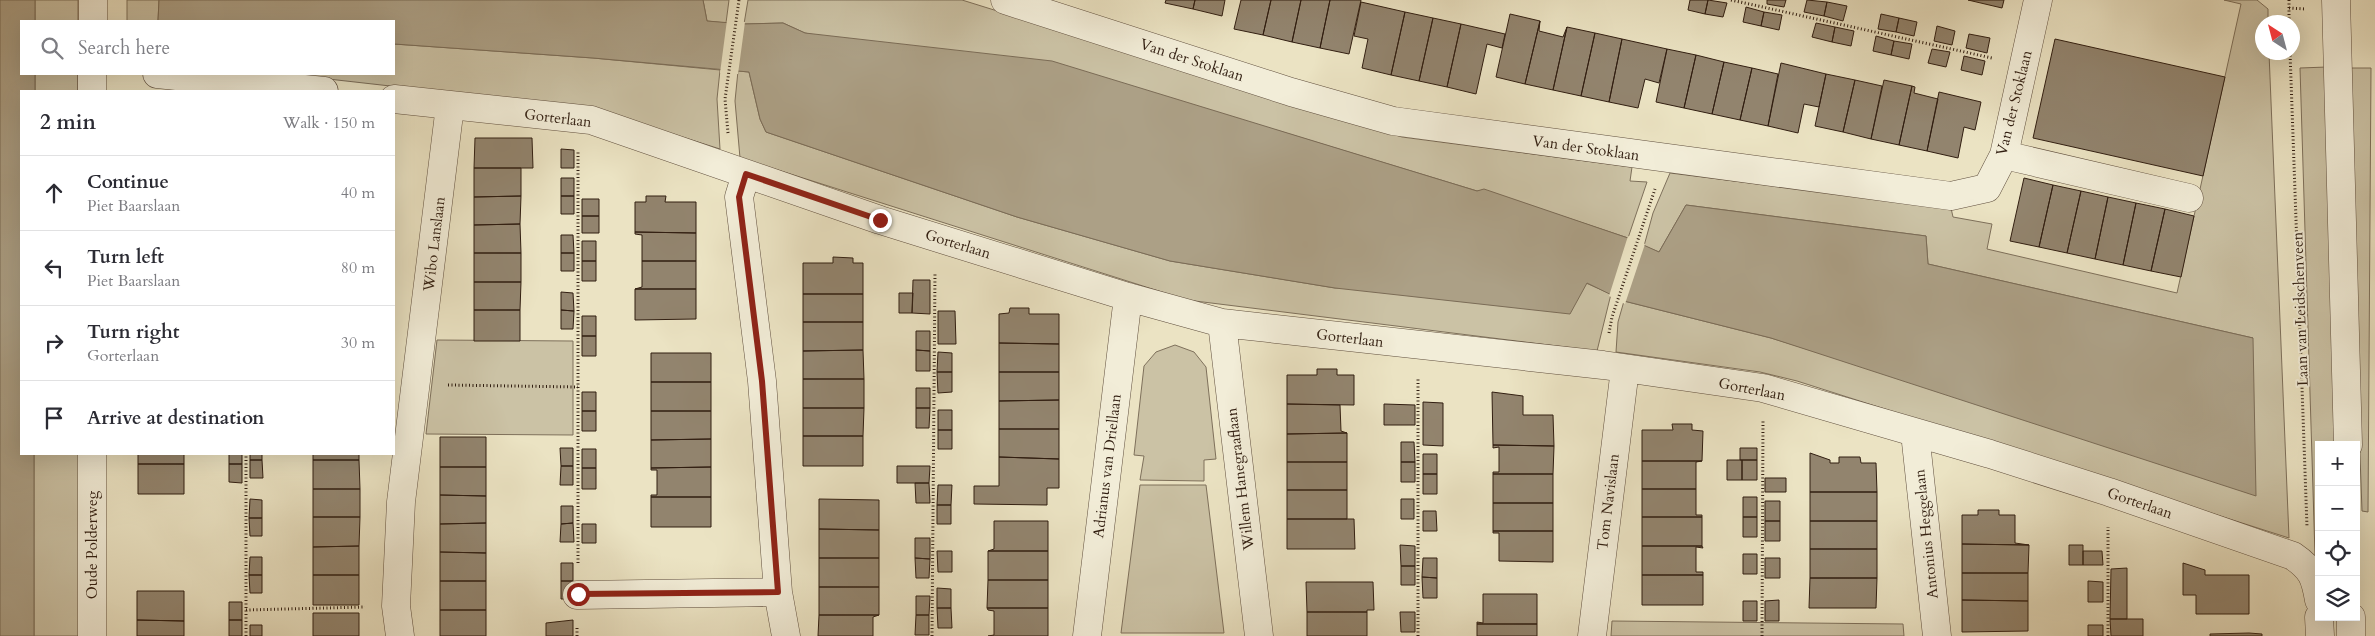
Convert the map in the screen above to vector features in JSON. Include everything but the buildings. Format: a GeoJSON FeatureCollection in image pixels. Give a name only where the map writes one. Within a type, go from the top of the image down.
{"type":"FeatureCollection","features":[{"type":"Feature","properties":{"kind":"street"},"geometry":{"type":"LineString","coordinates":[[93,0],[93,20]]}},
{"type":"Feature","properties":{"kind":"street","name":"Van der Stoklaan"},"geometry":{"type":"LineString","coordinates":[[1005,0],[1291,92],[1393,121],[1951,196],[1987,188],[2004,155],[2038,0]]}},
{"type":"Feature","properties":{"kind":"street"},"geometry":{"type":"LineString","coordinates":[[2336,0],[2348,441]]}},
{"type":"Feature","properties":{"kind":"street"},"geometry":{"type":"LineString","coordinates":[[92,75],[92,90]]}},
{"type":"Feature","properties":{"kind":"street"},"geometry":{"type":"LineString","coordinates":[[167,75],[314,90]]}},
{"type":"Feature","properties":{"kind":"street","name":"Gorterlaan"},"geometry":{"type":"LineString","coordinates":[[395,99],[591,120],[935,237],[1128,297],[1222,322],[1624,369],[1763,388],[1990,454],[2108,492],[2292,556],[2308,566]]}},
{"type":"Feature","properties":{"kind":"street","name":"Wibo Lanslaan"},"geometry":{"type":"LineString","coordinates":[[400,636],[396,606],[405,382],[450,106]]}},
{"type":"Feature","properties":{"kind":"street"},"geometry":{"type":"LineString","coordinates":[[2004,155],[2189,198]]}},
{"type":"Feature","properties":{"kind":"street"},"geometry":{"type":"LineString","coordinates":[[746,174],[739,197],[762,381],[778,592],[786,636]]}},
{"type":"Feature","properties":{"kind":"street","name":"Adrianus van Driellaan"},"geometry":{"type":"LineString","coordinates":[[1087,636],[1128,297]]}},
{"type":"Feature","properties":{"kind":"street","name":"Willem Hanegraaflaan"},"geometry":{"type":"LineString","coordinates":[[1222,322],[1259,636]]}},
{"type":"Feature","properties":{"kind":"street","name":"Tom Navislaan"},"geometry":{"type":"LineString","coordinates":[[1592,636],[1624,369]]}},
{"type":"Feature","properties":{"kind":"street","name":"Antonius Heggelaan"},"geometry":{"type":"LineString","coordinates":[[1915,433],[1936,636]]}},
{"type":"Feature","properties":{"kind":"street","name":"Oude Polderweg"},"geometry":{"type":"LineString","coordinates":[[92,455],[92,636]]}},
{"type":"Feature","properties":{"kind":"street"},"geometry":{"type":"LineString","coordinates":[[2308,566],[2315,582]]}},
{"type":"Feature","properties":{"kind":"street"},"geometry":{"type":"LineString","coordinates":[[578,594],[778,592]]}},
{"type":"Feature","properties":{"kind":"street"},"geometry":{"type":"LineString","coordinates":[[2319,621],[2320,636]]}},
{"type":"Feature","properties":{"kind":"street"},"geometry":{"type":"LineString","coordinates":[[2351,621],[2351,636]]}},
{"type":"Feature","properties":{"kind":"path"},"geometry":{"type":"LineString","coordinates":[[725,99],[739,0]]}},
{"type":"Feature","properties":{"kind":"path"},"geometry":{"type":"LineString","coordinates":[[1731,0],[2025,65]]}},
{"type":"Feature","properties":{"kind":"path"},"geometry":{"type":"LineString","coordinates":[[2289,0],[2289,15]]}},
{"type":"Feature","properties":{"kind":"path","name":"Laan van Leidschenveen"},"geometry":{"type":"LineString","coordinates":[[2290,60],[2308,566]]}},
{"type":"Feature","properties":{"kind":"path"},"geometry":{"type":"LineString","coordinates":[[577,636],[578,118]]}},
{"type":"Feature","properties":{"kind":"path"},"geometry":{"type":"LineString","coordinates":[[1612,317],[1646,214]]}},
{"type":"Feature","properties":{"kind":"path"},"geometry":{"type":"LineString","coordinates":[[932,636],[935,237]]}},
{"type":"Feature","properties":{"kind":"path"},"geometry":{"type":"LineString","coordinates":[[1418,346],[1418,636]]}},
{"type":"Feature","properties":{"kind":"path"},"geometry":{"type":"LineString","coordinates":[[405,382],[432,385],[578,387]]}},
{"type":"Feature","properties":{"kind":"path"},"geometry":{"type":"LineString","coordinates":[[1762,636],[1763,388]]}},
{"type":"Feature","properties":{"kind":"path"},"geometry":{"type":"LineString","coordinates":[[246,455],[246,636]]}},
{"type":"Feature","properties":{"kind":"path"},"geometry":{"type":"LineString","coordinates":[[2108,492],[2108,636]]}},
{"type":"Feature","properties":{"kind":"path"},"geometry":{"type":"LineString","coordinates":[[246,610],[396,606]]}},
{"type":"Feature","properties":{"kind":"shaded area"},"geometry":{"type":"Polygon","coordinates":[[[0,0],[35,0],[35,20],[20,20],[20,75],[35,75],[35,90],[20,90],[20,455],[34,455],[34,636],[0,636],[0,0]]]}},
{"type":"Feature","properties":{"kind":"shaded area"},"geometry":{"type":"Polygon","coordinates":[[[35,0],[78,0],[78,20],[35,20],[35,0]]]}},
{"type":"Feature","properties":{"kind":"shaded area"},"geometry":{"type":"Polygon","coordinates":[[[127,0],[159,0],[158,20],[127,20],[127,0]]]}},
{"type":"Feature","properties":{"kind":"shaded area"},"geometry":{"type":"Polygon","coordinates":[[[159,0],[703,0],[707,21],[744,24],[783,23],[805,33],[1052,61],[1477,191],[1484,189],[1628,238],[1659,252],[1686,205],[1926,236],[1928,264],[2253,338],[2256,496],[1771,338],[1624,301],[1587,283],[1570,314],[1335,288],[1170,261],[1017,217],[766,132],[760,119],[749,72],[593,58],[395,44],[395,20],[158,20],[159,0]]]}},
{"type":"Feature","properties":{"kind":"shaded area"},"geometry":{"type":"Polygon","coordinates":[[[703,0],[729,0],[726,23],[707,21],[703,0]]]}},
{"type":"Feature","properties":{"kind":"shaded area"},"geometry":{"type":"Polygon","coordinates":[[[748,0],[962,0],[1402,137],[1632,167],[1630,181],[1647,182],[1628,238],[1484,190],[1477,191],[1276,130],[805,33],[783,23],[744,24],[748,0]]]}},
{"type":"Feature","properties":{"kind":"shaded area"},"geometry":{"type":"Polygon","coordinates":[[[2224,0],[2257,0],[2268,9],[2268,15],[2255,15],[2255,60],[2269,60],[2289,538],[1797,381],[1760,372],[1616,352],[1618,322],[1624,301],[1771,338],[1910,381],[2253,338],[1928,264],[1926,236],[1686,205],[1659,252],[1644,246],[1653,213],[1670,173],[1951,208],[1953,217],[1992,224],[1987,249],[2177,293],[2241,4],[2224,0]]]}},
{"type":"Feature","properties":{"kind":"shaded area"},"geometry":{"type":"Polygon","coordinates":[[[395,44],[593,58],[720,70],[717,99],[720,149],[594,109],[293,75],[395,75],[395,44]]]}},
{"type":"Feature","properties":{"kind":"shaded area"},"geometry":{"type":"Polygon","coordinates":[[[2327,67],[2340,441],[2315,441],[2315,555],[2300,68],[2327,67]]]}},
{"type":"Feature","properties":{"kind":"shaded area"},"geometry":{"type":"Polygon","coordinates":[[[2346,68],[2371,68],[2368,512],[2362,511],[2346,68]]]}},
{"type":"Feature","properties":{"kind":"shaded area"},"geometry":{"type":"Polygon","coordinates":[[[738,71],[749,72],[760,119],[766,132],[1017,217],[1170,261],[1335,288],[1586,283],[1611,294],[1597,351],[1187,300],[740,158],[735,101],[738,71]]]}},
{"type":"Feature","properties":{"kind":"shaded area"},"geometry":{"type":"Polygon","coordinates":[[[35,75],[78,75],[78,90],[35,90],[35,75]]]}},
{"type":"Feature","properties":{"kind":"shaded area"},"geometry":{"type":"Polygon","coordinates":[[[437,340],[573,341],[573,435],[426,434],[437,340]]]}},
{"type":"Feature","properties":{"kind":"shaded area"},"geometry":{"type":"Polygon","coordinates":[[[1175,345],[1194,352],[1206,367],[1216,459],[1204,460],[1204,481],[1140,480],[1144,456],[1134,455],[1144,366],[1156,352],[1175,345]]]}},
{"type":"Feature","properties":{"kind":"shaded area"},"geometry":{"type":"Polygon","coordinates":[[[34,455],[79,455],[79,636],[34,636],[34,455]]]}},
{"type":"Feature","properties":{"kind":"shaded area"},"geometry":{"type":"Polygon","coordinates":[[[1140,485],[1206,485],[1224,633],[1121,633],[1140,485]]]}},
{"type":"Feature","properties":{"kind":"shaded area"},"geometry":{"type":"Polygon","coordinates":[[[1612,621],[1903,624],[1904,636],[1611,636],[1612,621]]]}},
{"type":"Feature","properties":{"kind":"pier"},"geometry":{"type":"Polygon","coordinates":[[[727,20],[745,22],[738,74],[720,73],[727,20]]]}},
{"type":"Feature","properties":{"kind":"pier"},"geometry":{"type":"Polygon","coordinates":[[[1628,236],[1645,244],[1625,304],[1609,296],[1628,236]]]}},
{"type":"Feature","properties":{"kind":"route"},"geometry":{"type":"LineString","coordinates":[[578,594],[778,592],[762,381],[739,197],[746,174],[880,220]]}}]}
